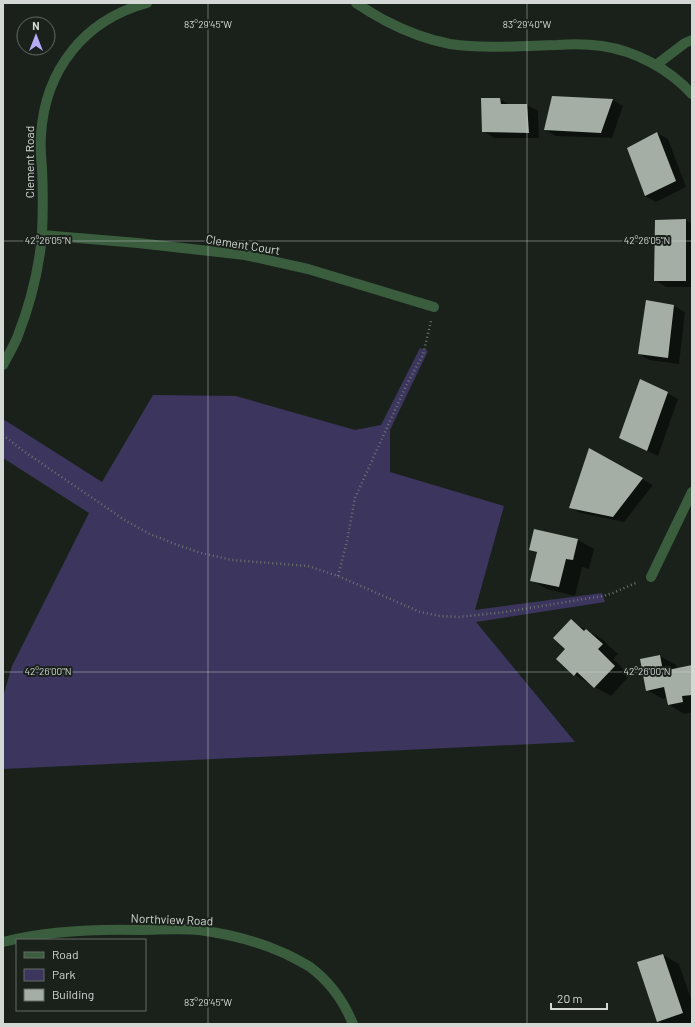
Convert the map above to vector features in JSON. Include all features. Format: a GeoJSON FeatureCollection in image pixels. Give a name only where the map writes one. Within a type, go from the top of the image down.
{"type":"FeatureCollection","features":[{"type":"Feature","properties":{"kind":"street","name":"Clement Road"},"geometry":{"type":"LineString","coordinates":[[3,365],[16,339],[29,303],[35,278],[42,235],[40,137],[42,115],[48,93],[66,58],[80,42],[100,24],[123,11],[147,3]]}},
{"type":"Feature","properties":{"kind":"street"},"geometry":{"type":"LineString","coordinates":[[356,3],[384,20],[422,36],[449,44],[477,47],[575,44],[602,46],[620,50],[656,65],[673,76],[692,94]]}},
{"type":"Feature","properties":{"kind":"street"},"geometry":{"type":"LineString","coordinates":[[656,65],[685,43],[692,40]]}},
{"type":"Feature","properties":{"kind":"street","name":"Clement Court"},"geometry":{"type":"LineString","coordinates":[[42,235],[245,254],[308,269],[434,307]]}},
{"type":"Feature","properties":{"kind":"street"},"geometry":{"type":"LineString","coordinates":[[651,577],[692,492]]}},
{"type":"Feature","properties":{"kind":"street","name":"Northview Road"},"geometry":{"type":"LineString","coordinates":[[18,939],[57,933],[120,930],[197,930],[234,936],[276,949],[310,967],[326,981],[339,996],[353,1024]]}},
{"type":"Feature","properties":{"kind":"street","name":"Northview Road"},"geometry":{"type":"LineString","coordinates":[[3,942],[16,939]]}},
{"type":"Feature","properties":{"kind":"path"},"geometry":{"type":"LineString","coordinates":[[338,576],[356,498],[401,398],[423,355],[434,307]]}},
{"type":"Feature","properties":{"kind":"path"},"geometry":{"type":"LineString","coordinates":[[3,436],[126,521],[150,534],[201,554],[232,560],[308,566],[338,576],[420,612],[440,616],[459,617],[505,612],[603,596],[651,577]]}},
{"type":"Feature","properties":{"kind":"green space"},"geometry":{"type":"Polygon","coordinates":[[[420,348],[428,351],[390,430],[390,472],[504,506],[475,610],[602,593],[605,602],[476,622],[575,742],[3,769],[3,697],[12,666],[89,513],[3,458],[3,419],[102,482],[153,395],[236,396],[355,430],[381,425],[420,348]]]}},
{"type":"Feature","properties":{"kind":"building"},"geometry":{"type":"Polygon","coordinates":[[[552,96],[613,99],[601,133],[544,130],[552,96]]]}},
{"type":"Feature","properties":{"kind":"building"},"geometry":{"type":"Polygon","coordinates":[[[481,98],[500,98],[501,104],[527,104],[529,133],[482,132],[481,98]]]}},
{"type":"Feature","properties":{"kind":"building"},"geometry":{"type":"Polygon","coordinates":[[[657,132],[676,181],[645,196],[627,148],[657,132]]]}},
{"type":"Feature","properties":{"kind":"building"},"geometry":{"type":"Polygon","coordinates":[[[686,219],[686,281],[654,281],[655,220],[686,219]]]}},
{"type":"Feature","properties":{"kind":"building"},"geometry":{"type":"Polygon","coordinates":[[[646,300],[674,305],[668,358],[638,354],[646,300]]]}},
{"type":"Feature","properties":{"kind":"building"},"geometry":{"type":"Polygon","coordinates":[[[640,379],[668,392],[647,451],[619,438],[640,379]]]}},
{"type":"Feature","properties":{"kind":"building"},"geometry":{"type":"Polygon","coordinates":[[[589,448],[643,478],[613,517],[569,508],[589,448]]]}},
{"type":"Feature","properties":{"kind":"building"},"geometry":{"type":"Polygon","coordinates":[[[534,529],[578,539],[573,560],[566,559],[559,587],[530,581],[537,552],[529,550],[534,529]]]}},
{"type":"Feature","properties":{"kind":"building"},"geometry":{"type":"Polygon","coordinates":[[[571,619],[584,631],[586,629],[603,644],[598,649],[615,666],[594,688],[577,672],[574,676],[556,659],[565,649],[553,638],[571,619]]]}},
{"type":"Feature","properties":{"kind":"building"},"geometry":{"type":"Polygon","coordinates":[[[660,655],[663,671],[692,665],[692,695],[682,696],[683,702],[668,705],[664,687],[646,691],[640,659],[660,655]]]}},
{"type":"Feature","properties":{"kind":"building"},"geometry":{"type":"Polygon","coordinates":[[[663,954],[683,1013],[657,1022],[637,962],[663,954]]]}}]}
